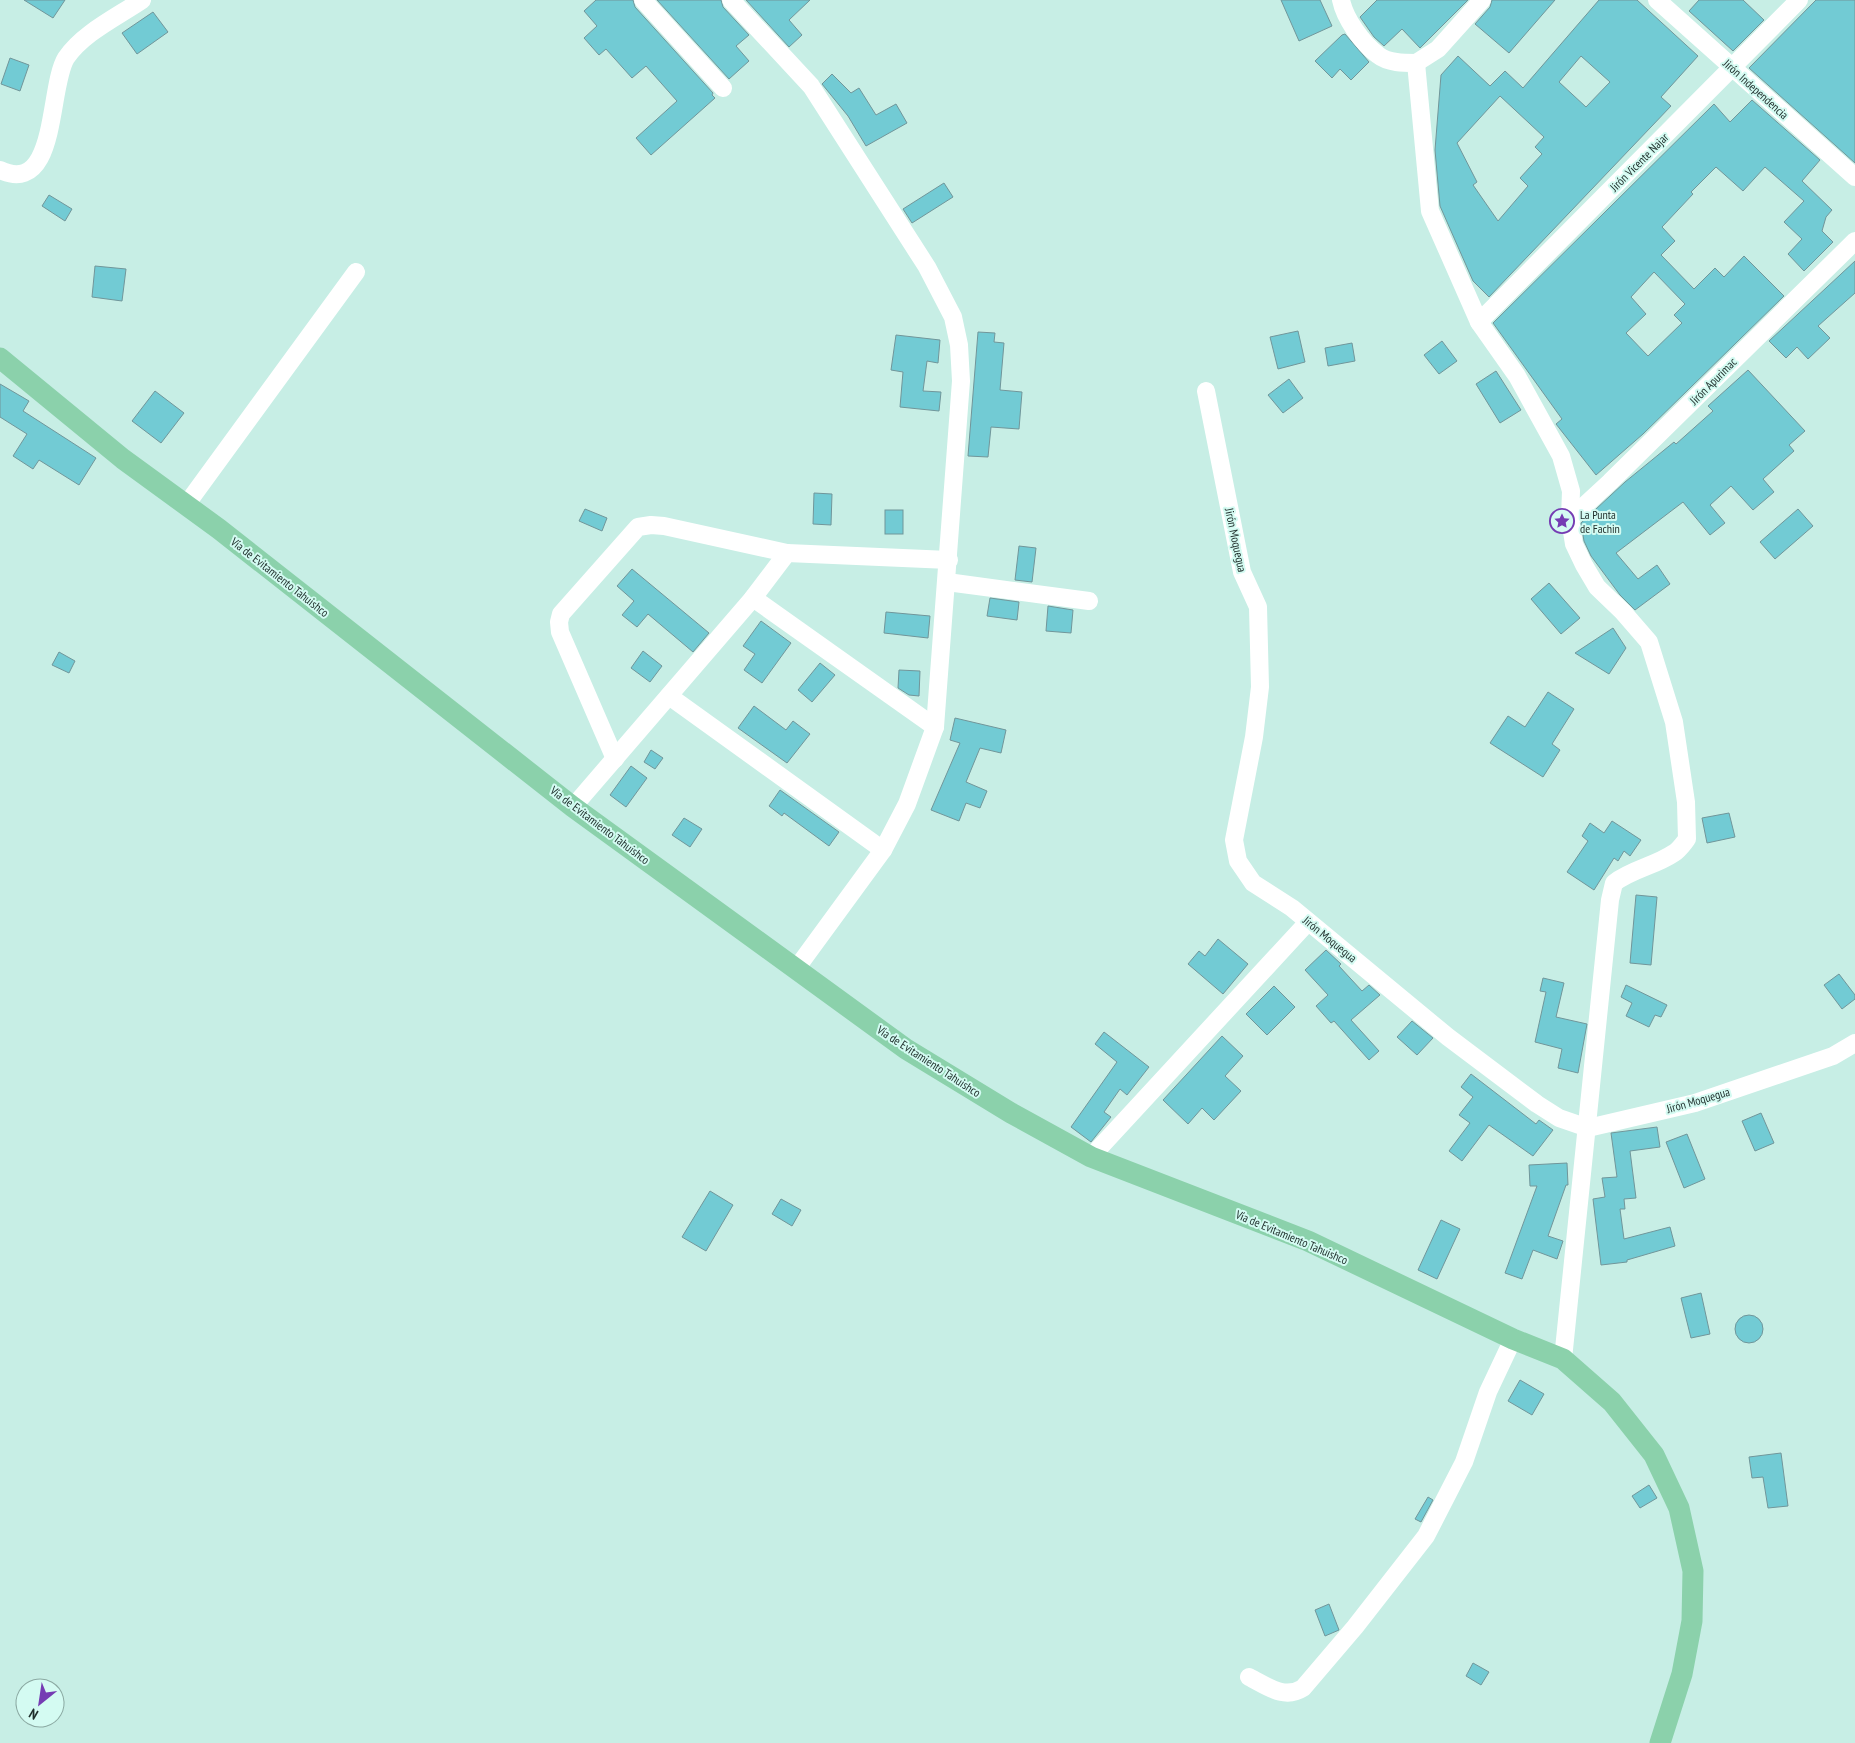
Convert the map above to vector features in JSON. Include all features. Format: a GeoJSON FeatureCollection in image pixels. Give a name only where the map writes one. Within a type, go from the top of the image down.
{"type":"FeatureCollection","features":[{"type":"Feature","properties":{"kind":"main road","name":"Vía de Evitamiento Tahuishco"},"geometry":{"type":"LineString","coordinates":[[0,358],[123,459],[186,505],[573,806],[906,1049],[1091,1157],[1308,1241],[1513,1339],[1563,1360],[1612,1402],[1654,1456],[1679,1508],[1693,1571],[1692,1621],[1682,1674],[1660,1743]]}},
{"type":"Feature","properties":{"kind":"street"},"geometry":{"type":"LineString","coordinates":[[0,170],[20,175],[30,171],[39,162],[45,148],[59,74],[66,58],[78,44],[142,0]]}},
{"type":"Feature","properties":{"kind":"street"},"geometry":{"type":"LineString","coordinates":[[643,0],[723,88]]}},
{"type":"Feature","properties":{"kind":"street"},"geometry":{"type":"LineString","coordinates":[[732,0],[811,86],[927,267],[953,317],[960,345],[961,381],[935,727],[907,804],[883,850],[796,969]]}},
{"type":"Feature","properties":{"kind":"street"},"geometry":{"type":"LineString","coordinates":[[1341,0],[1344,11],[1357,32],[1379,56],[1400,63],[1416,64],[1438,49],[1482,0]]}},
{"type":"Feature","properties":{"kind":"street","name":"Jirón Independencia"},"geometry":{"type":"LineString","coordinates":[[1657,0],[1855,177]]}},
{"type":"Feature","properties":{"kind":"street","name":"Jirón Vicente Najar"},"geometry":{"type":"LineString","coordinates":[[1479,322],[1799,0]]}},
{"type":"Feature","properties":{"kind":"street"},"geometry":{"type":"LineString","coordinates":[[1416,64],[1430,211],[1479,322],[1517,376],[1560,456],[1571,491],[1570,519],[1574,544],[1597,587],[1623,612],[1649,642],[1674,722],[1686,802],[1687,839],[1675,853],[1655,863],[1627,872],[1614,883],[1610,900],[1563,1360]]}},
{"type":"Feature","properties":{"kind":"street","name":"Jirón Apurimac"},"geometry":{"type":"LineString","coordinates":[[1570,519],[1855,241]]}},
{"type":"Feature","properties":{"kind":"street"},"geometry":{"type":"LineString","coordinates":[[186,505],[356,272]]}},
{"type":"Feature","properties":{"kind":"street","name":"Jirón Moquegua"},"geometry":{"type":"LineString","coordinates":[[1206,391],[1242,572],[1258,607],[1260,687],[1254,737],[1234,840],[1238,861],[1253,883],[1292,908],[1448,1037],[1529,1099],[1558,1118],[1588,1128],[1696,1103],[1833,1056],[1855,1044]]}},
{"type":"Feature","properties":{"kind":"street"},"geometry":{"type":"LineString","coordinates":[[614,759],[560,632],[558,622],[561,614],[638,527],[651,524],[664,526],[787,553],[949,560]]}},
{"type":"Feature","properties":{"kind":"street"},"geometry":{"type":"LineString","coordinates":[[573,806],[753,598],[787,553]]}},
{"type":"Feature","properties":{"kind":"street"},"geometry":{"type":"LineString","coordinates":[[947,582],[1089,601]]}},
{"type":"Feature","properties":{"kind":"street"},"geometry":{"type":"LineString","coordinates":[[753,598],[935,727]]}},
{"type":"Feature","properties":{"kind":"street"},"geometry":{"type":"LineString","coordinates":[[669,696],[883,850]]}},
{"type":"Feature","properties":{"kind":"street"},"geometry":{"type":"LineString","coordinates":[[1091,1157],[1308,922]]}},
{"type":"Feature","properties":{"kind":"street"},"geometry":{"type":"LineString","coordinates":[[1249,1677],[1279,1692],[1293,1694],[1303,1688],[1355,1627],[1426,1536],[1464,1462],[1488,1392],[1513,1339]]}},
{"type":"Feature","properties":{"kind":"building"},"geometry":{"type":"Polygon","coordinates":[[[24,0],[65,0],[53,18],[24,0]]]}},
{"type":"Feature","properties":{"kind":"building"},"geometry":{"type":"Polygon","coordinates":[[[596,0],[633,0],[635,7],[713,93],[712,95],[715,98],[651,155],[636,138],[677,101],[646,66],[632,78],[606,49],[599,55],[584,38],[597,26],[584,11],[596,0]]]}},
{"type":"Feature","properties":{"kind":"building"},"geometry":{"type":"Polygon","coordinates":[[[657,0],[721,0],[723,7],[749,35],[736,46],[749,61],[729,79],[657,0]]]}},
{"type":"Feature","properties":{"kind":"building"},"geometry":{"type":"Polygon","coordinates":[[[746,0],[810,0],[789,20],[802,35],[789,47],[746,0]]]}},
{"type":"Feature","properties":{"kind":"building"},"geometry":{"type":"Polygon","coordinates":[[[1281,0],[1320,0],[1332,26],[1299,41],[1281,0]]]}},
{"type":"Feature","properties":{"kind":"building"},"geometry":{"type":"Polygon","coordinates":[[[1377,0],[1468,0],[1420,48],[1402,29],[1384,46],[1374,37],[1360,17],[1377,0]]]}},
{"type":"Feature","properties":{"kind":"building"},"geometry":{"type":"Polygon","coordinates":[[[1492,0],[1555,0],[1509,53],[1475,24],[1490,7],[1492,0]]]}},
{"type":"Feature","properties":{"kind":"building"},"geometry":{"type":"Polygon","coordinates":[[[1599,0],[1637,0],[1698,56],[1661,97],[1671,106],[1489,297],[1473,281],[1440,206],[1435,150],[1441,75],[1458,56],[1490,86],[1505,71],[1523,88],[1599,0]],[[1581,56],[1559,82],[1586,107],[1610,82],[1581,56]],[[1500,96],[1457,143],[1477,182],[1473,185],[1498,221],[1528,186],[1520,178],[1542,154],[1535,147],[1544,137],[1500,96]]]}},
{"type":"Feature","properties":{"kind":"building"},"geometry":{"type":"Polygon","coordinates":[[[1699,0],[1743,0],[1764,20],[1733,51],[1689,11],[1699,0]]]}},
{"type":"Feature","properties":{"kind":"building"},"geometry":{"type":"Polygon","coordinates":[[[1816,0],[1855,0],[1855,163],[1749,68],[1816,0]]]}},
{"type":"Feature","properties":{"kind":"building"},"geometry":{"type":"Polygon","coordinates":[[[153,12],[168,32],[137,54],[122,33],[153,12]]]}},
{"type":"Feature","properties":{"kind":"building"},"geometry":{"type":"Polygon","coordinates":[[[1345,34],[1369,62],[1351,80],[1340,69],[1332,78],[1315,61],[1345,34]]]}},
{"type":"Feature","properties":{"kind":"building"},"geometry":{"type":"Polygon","coordinates":[[[10,58],[29,65],[20,91],[1,84],[10,58]]]}},
{"type":"Feature","properties":{"kind":"building"},"geometry":{"type":"Polygon","coordinates":[[[832,74],[851,93],[859,88],[876,115],[896,104],[907,123],[866,146],[848,116],[822,84],[832,74]]]}},
{"type":"Feature","properties":{"kind":"building"},"geometry":{"type":"Polygon","coordinates":[[[1752,100],[1820,160],[1802,181],[1832,210],[1826,217],[1822,231],[1833,242],[1804,271],[1788,254],[1802,239],[1784,222],[1804,201],[1765,167],[1743,191],[1716,167],[1691,192],[1693,194],[1662,227],[1675,241],[1661,255],[1694,289],[1715,268],[1724,277],[1744,256],[1784,296],[1643,434],[1596,475],[1556,424],[1562,419],[1493,323],[1714,104],[1730,122],[1752,100]],[[1654,272],[1631,297],[1646,314],[1626,333],[1648,356],[1682,323],[1674,315],[1685,304],[1654,272]]]}},
{"type":"Feature","properties":{"kind":"building"},"geometry":{"type":"Polygon","coordinates":[[[944,183],[953,197],[912,223],[903,209],[944,183]]]}},
{"type":"Feature","properties":{"kind":"building"},"geometry":{"type":"Polygon","coordinates":[[[49,195],[72,209],[65,221],[42,206],[49,195]]]}},
{"type":"Feature","properties":{"kind":"building"},"geometry":{"type":"Polygon","coordinates":[[[1855,261],[1855,293],[1818,326],[1830,338],[1808,359],[1797,347],[1786,358],[1769,341],[1855,261]]]}},
{"type":"Feature","properties":{"kind":"building"},"geometry":{"type":"Polygon","coordinates":[[[95,266],[126,269],[122,301],[92,297],[95,266]]]}},
{"type":"Feature","properties":{"kind":"building"},"geometry":{"type":"Polygon","coordinates":[[[1298,331],[1305,362],[1278,369],[1270,337],[1298,331]]]}},
{"type":"Feature","properties":{"kind":"building"},"geometry":{"type":"Polygon","coordinates":[[[978,332],[995,333],[994,342],[1004,343],[1000,390],[1022,392],[1019,429],[991,427],[988,457],[968,456],[978,332]]]}},
{"type":"Feature","properties":{"kind":"building"},"geometry":{"type":"Polygon","coordinates":[[[896,335],[940,340],[938,363],[927,361],[923,391],[941,392],[939,411],[900,407],[903,372],[891,370],[896,335]]]}},
{"type":"Feature","properties":{"kind":"building"},"geometry":{"type":"Polygon","coordinates":[[[1442,341],[1457,361],[1439,374],[1424,355],[1442,341]]]}},
{"type":"Feature","properties":{"kind":"building"},"geometry":{"type":"Polygon","coordinates":[[[1352,343],[1355,361],[1328,366],[1325,348],[1352,343]]]}},
{"type":"Feature","properties":{"kind":"building"},"geometry":{"type":"Polygon","coordinates":[[[1748,370],[1805,431],[1789,445],[1794,451],[1763,479],[1774,492],[1753,510],[1731,486],[1710,505],[1725,523],[1710,535],[1683,502],[1616,553],[1638,579],[1657,565],[1670,584],[1635,610],[1620,595],[1591,556],[1584,541],[1581,523],[1625,482],[1674,442],[1676,444],[1713,411],[1708,406],[1748,370]]]}},
{"type":"Feature","properties":{"kind":"building"},"geometry":{"type":"Polygon","coordinates":[[[1496,371],[1521,410],[1500,423],[1476,384],[1496,371]]]}},
{"type":"Feature","properties":{"kind":"building"},"geometry":{"type":"Polygon","coordinates":[[[1289,379],[1303,398],[1283,413],[1268,395],[1289,379]]]}},
{"type":"Feature","properties":{"kind":"building"},"geometry":{"type":"Polygon","coordinates":[[[0,384],[29,401],[23,411],[96,458],[79,485],[39,460],[33,469],[13,456],[27,434],[0,417],[0,384]]]}},
{"type":"Feature","properties":{"kind":"building"},"geometry":{"type":"Polygon","coordinates":[[[155,391],[184,413],[161,443],[132,421],[155,391]]]}},
{"type":"Feature","properties":{"kind":"building"},"geometry":{"type":"Polygon","coordinates":[[[814,493],[832,494],[831,525],[813,524],[814,493]]]}},
{"type":"Feature","properties":{"kind":"building"},"geometry":{"type":"Polygon","coordinates":[[[585,509],[607,518],[602,531],[579,521],[585,509]]]}},
{"type":"Feature","properties":{"kind":"building"},"geometry":{"type":"Polygon","coordinates":[[[1798,509],[1813,526],[1775,559],[1760,542],[1798,509]]]}},
{"type":"Feature","properties":{"kind":"building"},"geometry":{"type":"Polygon","coordinates":[[[885,510],[903,510],[903,534],[885,534],[885,510]]]}},
{"type":"Feature","properties":{"kind":"building"},"geometry":{"type":"Polygon","coordinates":[[[1019,546],[1036,548],[1032,582],[1015,580],[1019,546]]]}},
{"type":"Feature","properties":{"kind":"building"},"geometry":{"type":"Polygon","coordinates":[[[632,569],[709,633],[693,652],[648,614],[637,627],[622,615],[634,601],[617,586],[632,569]]]}},
{"type":"Feature","properties":{"kind":"building"},"geometry":{"type":"Polygon","coordinates":[[[1549,583],[1580,618],[1561,634],[1531,599],[1549,583]]]}},
{"type":"Feature","properties":{"kind":"building"},"geometry":{"type":"Polygon","coordinates":[[[990,598],[1019,602],[1017,620],[987,616],[990,598]]]}},
{"type":"Feature","properties":{"kind":"building"},"geometry":{"type":"Polygon","coordinates":[[[1048,606],[1073,610],[1071,633],[1046,631],[1048,606]]]}},
{"type":"Feature","properties":{"kind":"building"},"geometry":{"type":"Polygon","coordinates":[[[886,612],[930,616],[928,638],[884,633],[886,612]]]}},
{"type":"Feature","properties":{"kind":"building"},"geometry":{"type":"Polygon","coordinates":[[[761,621],[791,643],[762,683],[744,670],[755,654],[743,646],[761,621]]]}},
{"type":"Feature","properties":{"kind":"building"},"geometry":{"type":"Polygon","coordinates":[[[1613,628],[1626,648],[1609,674],[1575,653],[1613,628]]]}},
{"type":"Feature","properties":{"kind":"building"},"geometry":{"type":"Polygon","coordinates":[[[643,651],[662,666],[650,682],[631,668],[643,651]]]}},
{"type":"Feature","properties":{"kind":"building"},"geometry":{"type":"Polygon","coordinates":[[[59,652],[75,661],[69,673],[52,665],[59,652]]]}},
{"type":"Feature","properties":{"kind":"building"},"geometry":{"type":"Polygon","coordinates":[[[820,663],[835,675],[812,702],[798,690],[820,663]]]}},
{"type":"Feature","properties":{"kind":"building"},"geometry":{"type":"Polygon","coordinates":[[[899,670],[920,671],[919,696],[909,695],[898,688],[899,670]]]}},
{"type":"Feature","properties":{"kind":"building"},"geometry":{"type":"Polygon","coordinates":[[[1548,692],[1574,709],[1552,744],[1560,750],[1543,777],[1490,743],[1508,716],[1525,727],[1548,692]]]}},
{"type":"Feature","properties":{"kind":"building"},"geometry":{"type":"Polygon","coordinates":[[[754,706],[786,730],[793,721],[810,734],[787,763],[738,728],[754,706]]]}},
{"type":"Feature","properties":{"kind":"building"},"geometry":{"type":"Polygon","coordinates":[[[955,718],[1006,730],[1001,753],[980,748],[966,782],[987,791],[980,808],[966,803],[959,821],[931,810],[960,743],[950,740],[955,718]]]}},
{"type":"Feature","properties":{"kind":"building"},"geometry":{"type":"Polygon","coordinates":[[[651,750],[663,758],[655,769],[644,762],[651,750]]]}},
{"type":"Feature","properties":{"kind":"building"},"geometry":{"type":"Polygon","coordinates":[[[631,766],[647,778],[626,807],[610,795],[631,766]]]}},
{"type":"Feature","properties":{"kind":"building"},"geometry":{"type":"Polygon","coordinates":[[[780,790],[839,832],[829,846],[784,813],[782,816],[769,806],[780,790]]]}},
{"type":"Feature","properties":{"kind":"building"},"geometry":{"type":"Polygon","coordinates":[[[1729,813],[1735,837],[1707,843],[1702,818],[1729,813]]]}},
{"type":"Feature","properties":{"kind":"building"},"geometry":{"type":"Polygon","coordinates":[[[684,818],[702,829],[690,847],[672,835],[684,818]]]}},
{"type":"Feature","properties":{"kind":"building"},"geometry":{"type":"Polygon","coordinates":[[[1612,821],[1641,840],[1630,856],[1624,851],[1618,861],[1614,858],[1594,890],[1567,872],[1588,841],[1582,836],[1590,823],[1604,833],[1612,821]]]}},
{"type":"Feature","properties":{"kind":"building"},"geometry":{"type":"Polygon","coordinates":[[[1636,895],[1657,897],[1651,965],[1630,963],[1636,895]]]}},
{"type":"Feature","properties":{"kind":"building"},"geometry":{"type":"Polygon","coordinates":[[[1218,939],[1248,964],[1223,994],[1188,964],[1199,951],[1205,956],[1218,939]]]}},
{"type":"Feature","properties":{"kind":"building"},"geometry":{"type":"Polygon","coordinates":[[[1326,950],[1341,964],[1339,966],[1362,991],[1369,985],[1380,995],[1351,1020],[1379,1051],[1369,1060],[1334,1021],[1331,1023],[1316,1006],[1328,995],[1305,970],[1326,950]]]}},
{"type":"Feature","properties":{"kind":"building"},"geometry":{"type":"Polygon","coordinates":[[[1839,974],[1855,995],[1855,999],[1842,1009],[1824,985],[1839,974]]]}},
{"type":"Feature","properties":{"kind":"building"},"geometry":{"type":"Polygon","coordinates":[[[1543,978],[1564,983],[1556,1017],[1587,1024],[1578,1073],[1558,1068],[1562,1049],[1535,1042],[1546,992],[1540,991],[1543,978]]]}},
{"type":"Feature","properties":{"kind":"building"},"geometry":{"type":"Polygon","coordinates":[[[1626,985],[1667,1005],[1661,1017],[1655,1015],[1649,1027],[1626,1016],[1632,1003],[1621,997],[1626,985]]]}},
{"type":"Feature","properties":{"kind":"building"},"geometry":{"type":"Polygon","coordinates":[[[1274,986],[1295,1007],[1267,1035],[1246,1014],[1274,986]]]}},
{"type":"Feature","properties":{"kind":"building"},"geometry":{"type":"Polygon","coordinates":[[[1412,1021],[1433,1038],[1417,1055],[1397,1037],[1412,1021]]]}},
{"type":"Feature","properties":{"kind":"building"},"geometry":{"type":"Polygon","coordinates":[[[1104,1032],[1149,1067],[1127,1095],[1120,1089],[1104,1112],[1111,1117],[1091,1142],[1071,1127],[1117,1062],[1095,1044],[1104,1032]]]}},
{"type":"Feature","properties":{"kind":"building"},"geometry":{"type":"Polygon","coordinates":[[[1222,1036],[1243,1056],[1225,1076],[1241,1091],[1214,1120],[1202,1108],[1188,1124],[1163,1100],[1222,1036]]]}},
{"type":"Feature","properties":{"kind":"building"},"geometry":{"type":"Polygon","coordinates":[[[1471,1074],[1536,1124],[1539,1120],[1553,1130],[1533,1156],[1489,1125],[1462,1161],[1449,1151],[1470,1123],[1459,1115],[1473,1097],[1461,1087],[1471,1074]]]}},
{"type":"Feature","properties":{"kind":"building"},"geometry":{"type":"Polygon","coordinates":[[[1761,1113],[1774,1143],[1755,1151],[1742,1121],[1761,1113]]]}},
{"type":"Feature","properties":{"kind":"building"},"geometry":{"type":"Polygon","coordinates":[[[1657,1127],[1660,1147],[1630,1151],[1636,1198],[1624,1199],[1625,1209],[1620,1209],[1624,1239],[1670,1227],[1675,1246],[1627,1260],[1627,1262],[1601,1265],[1593,1199],[1605,1197],[1602,1178],[1617,1177],[1611,1133],[1657,1127]]]}},
{"type":"Feature","properties":{"kind":"building"},"geometry":{"type":"Polygon","coordinates":[[[1687,1134],[1705,1179],[1684,1188],[1666,1142],[1687,1134]]]}},
{"type":"Feature","properties":{"kind":"building"},"geometry":{"type":"Polygon","coordinates":[[[1567,1163],[1568,1185],[1566,1185],[1548,1236],[1563,1241],[1557,1259],[1533,1250],[1522,1279],[1505,1273],[1537,1186],[1530,1186],[1529,1165],[1567,1163]]]}},
{"type":"Feature","properties":{"kind":"building"},"geometry":{"type":"Polygon","coordinates":[[[710,1191],[733,1205],[706,1251],[682,1237],[710,1191]]]}},
{"type":"Feature","properties":{"kind":"building"},"geometry":{"type":"Polygon","coordinates":[[[781,1199],[801,1210],[792,1226],[772,1214],[781,1199]]]}},
{"type":"Feature","properties":{"kind":"building"},"geometry":{"type":"Polygon","coordinates":[[[1441,1220],[1460,1229],[1437,1279],[1418,1270],[1441,1220]]]}},
{"type":"Feature","properties":{"kind":"building"},"geometry":{"type":"Polygon","coordinates":[[[1701,1293],[1710,1334],[1691,1338],[1681,1298],[1701,1293]]]}},
{"type":"Feature","properties":{"kind":"building"},"geometry":{"type":"Polygon","coordinates":[[[1749,1315],[1759,1319],[1763,1329],[1759,1339],[1749,1343],[1739,1339],[1735,1329],[1739,1319],[1749,1315]]]}},
{"type":"Feature","properties":{"kind":"building"},"geometry":{"type":"Polygon","coordinates":[[[1520,1380],[1544,1394],[1532,1415],[1508,1401],[1520,1380]]]}},
{"type":"Feature","properties":{"kind":"building"},"geometry":{"type":"Polygon","coordinates":[[[1781,1453],[1788,1506],[1768,1508],[1763,1477],[1752,1478],[1749,1457],[1781,1453]]]}},
{"type":"Feature","properties":{"kind":"building"},"geometry":{"type":"Polygon","coordinates":[[[1649,1485],[1657,1498],[1640,1508],[1632,1496],[1649,1485]]]}},
{"type":"Feature","properties":{"kind":"building"},"geometry":{"type":"Polygon","coordinates":[[[1428,1497],[1433,1500],[1421,1522],[1415,1519],[1428,1497]]]}},
{"type":"Feature","properties":{"kind":"building"},"geometry":{"type":"Polygon","coordinates":[[[1329,1604],[1339,1630],[1325,1636],[1315,1610],[1329,1604]]]}},
{"type":"Feature","properties":{"kind":"building"},"geometry":{"type":"Polygon","coordinates":[[[1473,1663],[1489,1672],[1481,1685],[1466,1676],[1473,1663]]]}},
{"type":"Feature","properties":{"kind":"place","name":"La Punta de Fachin"},"geometry":{"type":"Point","coordinates":[1562,521]}}]}
